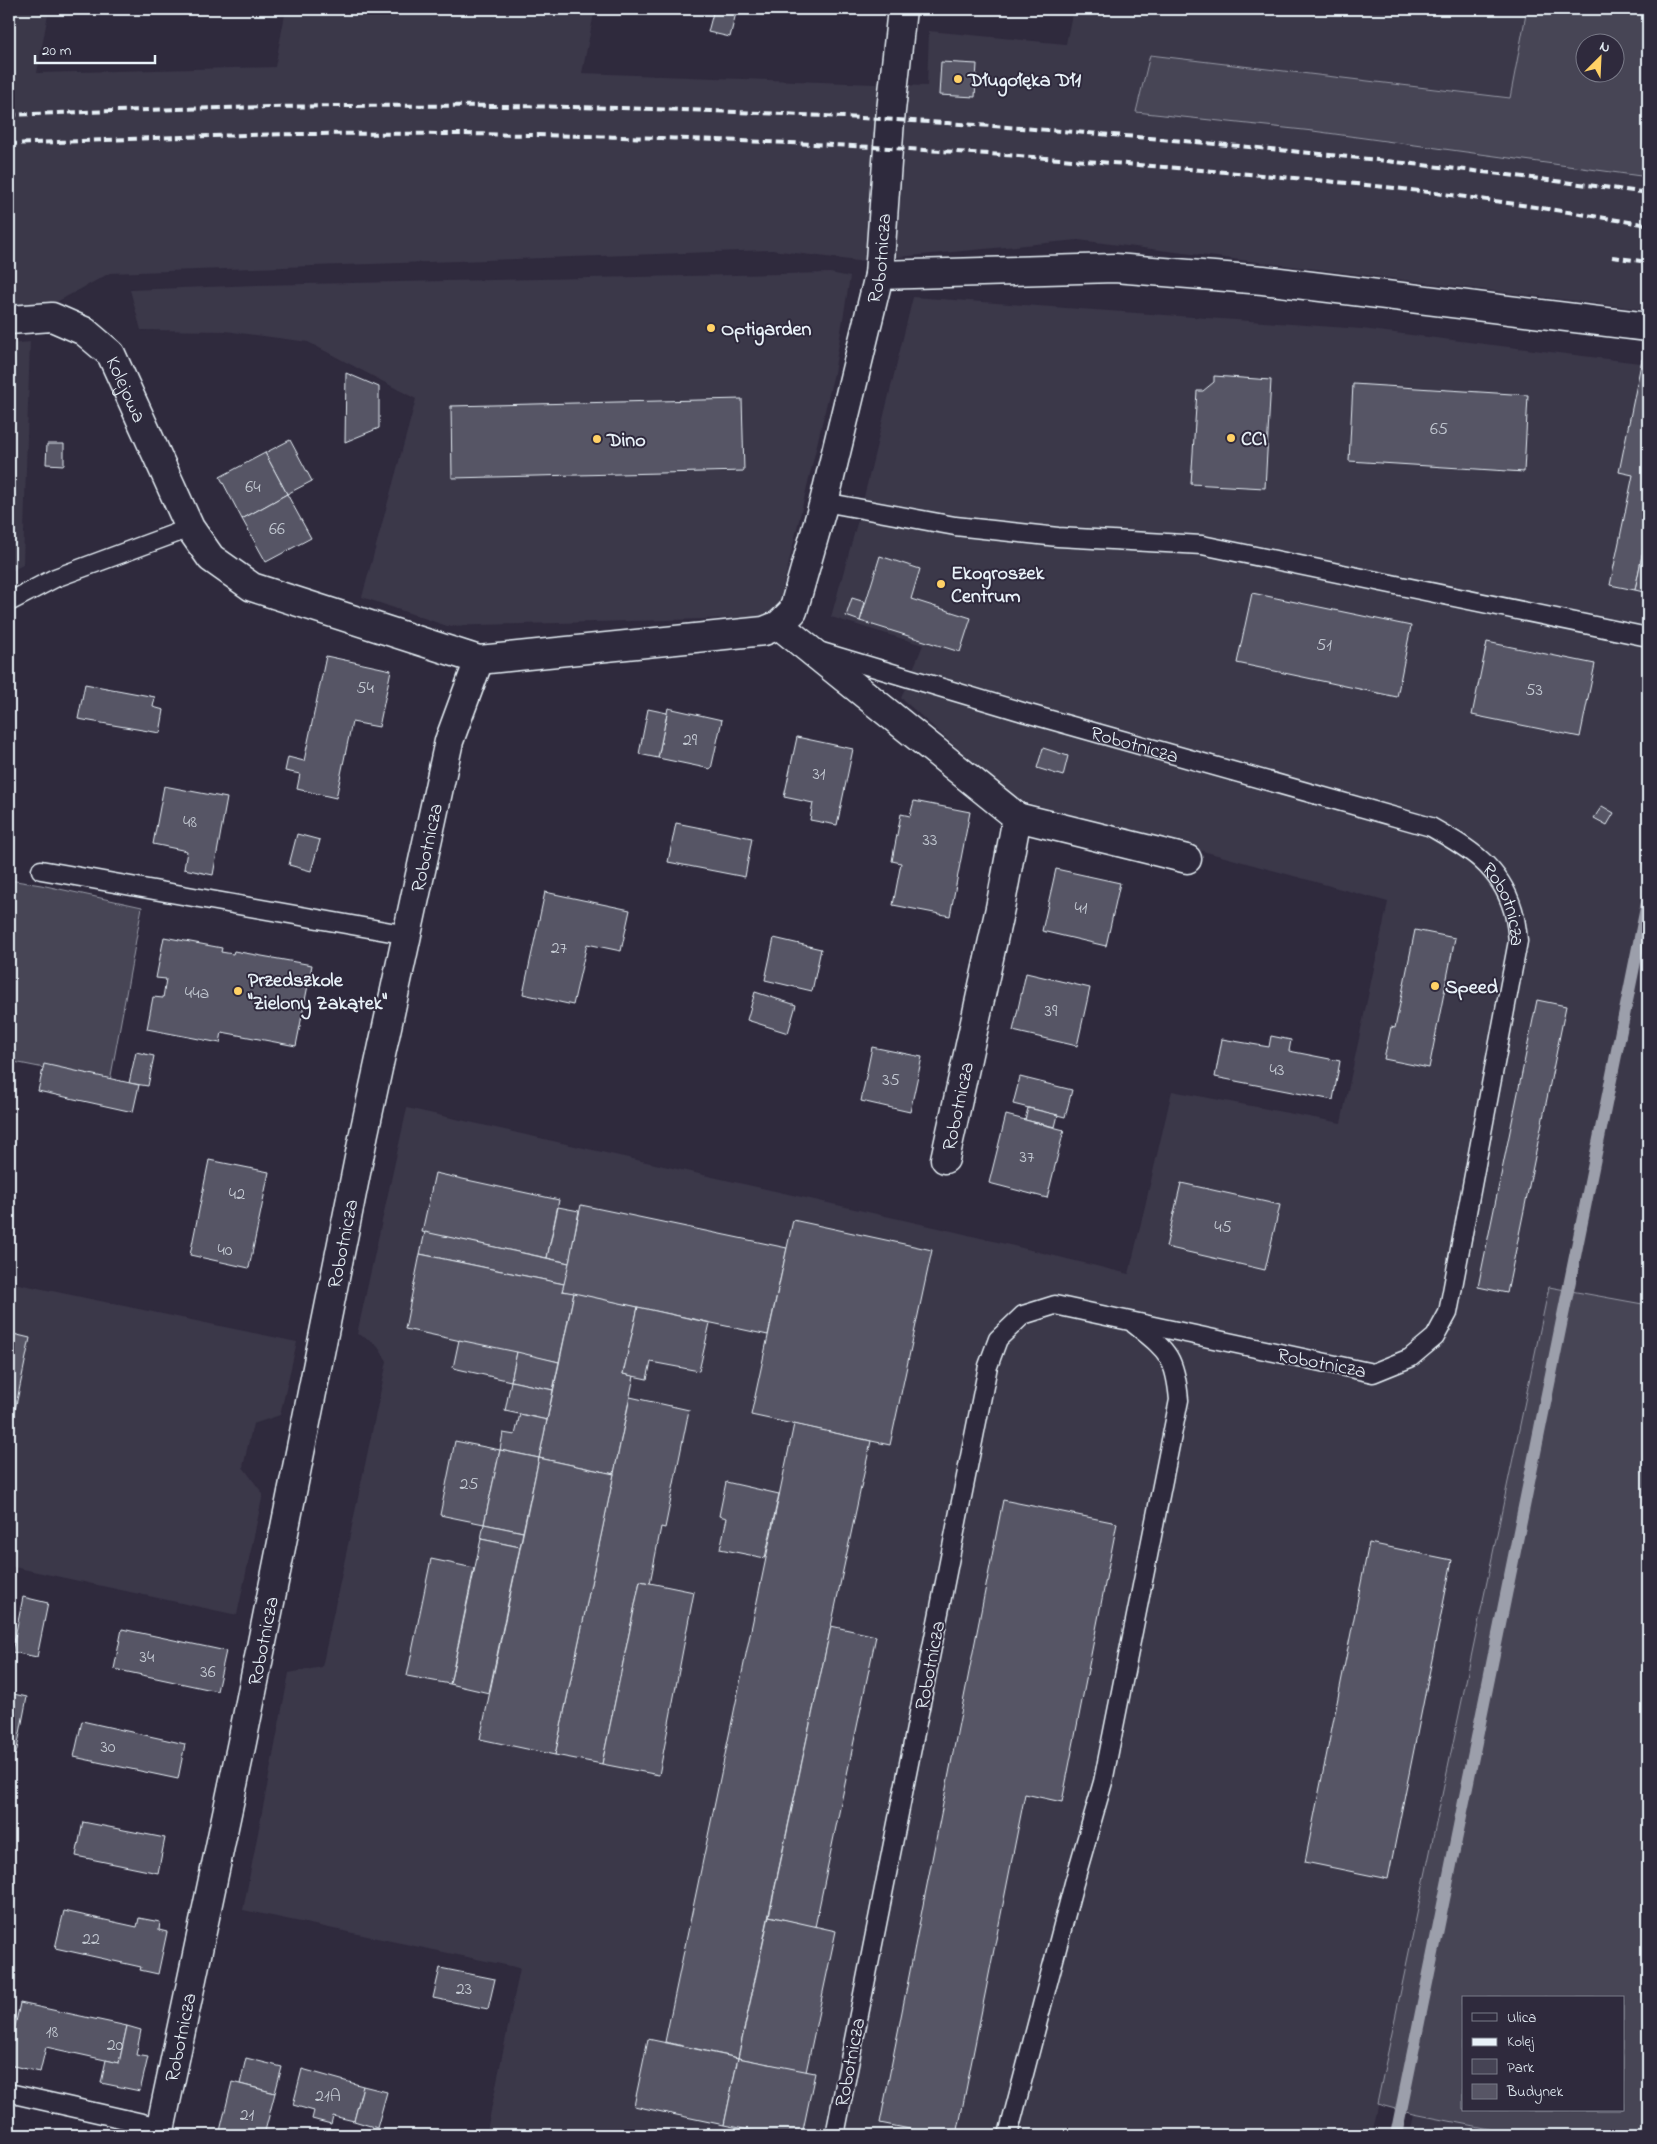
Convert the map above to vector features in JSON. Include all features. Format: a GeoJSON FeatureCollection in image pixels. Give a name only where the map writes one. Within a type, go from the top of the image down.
{"type":"FeatureCollection","features":[{"type":"Feature","properties":{"kind":"street","name":"Robotnicza"},"geometry":{"type":"LineString","coordinates":[[902,9],[892,94],[879,275],[824,502],[794,611],[779,625],[1017,817],[1186,859]]}},
{"type":"Feature","properties":{"kind":"street"},"geometry":{"type":"LineString","coordinates":[[879,275],[1116,268],[1263,280],[1648,327]]}},
{"type":"Feature","properties":{"kind":"street","name":"Kolejowa"},"geometry":{"type":"LineString","coordinates":[[9,320],[52,317],[84,331],[110,354],[190,528],[211,558],[252,588],[479,660]]}},
{"type":"Feature","properties":{"kind":"street"},"geometry":{"type":"LineString","coordinates":[[479,660],[764,631],[779,625]]}},
{"type":"Feature","properties":{"kind":"street","name":"Robotnicza"},"geometry":{"type":"LineString","coordinates":[[160,2131],[244,1732],[364,1133],[449,741],[479,660]]}},
{"type":"Feature","properties":{"kind":"street","name":"Robotnicza"},"geometry":{"type":"LineString","coordinates":[[945,1159],[1000,908],[1017,817]]}},
{"type":"Feature","properties":{"kind":"lane"},"geometry":{"type":"LineString","coordinates":[[824,502],[955,526],[1058,536],[1202,545],[1648,637]]}},
{"type":"Feature","properties":{"kind":"lane"},"geometry":{"type":"LineString","coordinates":[[9,602],[55,578],[190,528]]}},
{"type":"Feature","properties":{"kind":"lane","name":"Robotnicza"},"geometry":{"type":"LineString","coordinates":[[805,646],[1026,713],[1431,827],[1473,851],[1500,880],[1513,910],[1518,941],[1448,1313],[1435,1337],[1410,1358],[1373,1373],[1055,1305],[1023,1314],[998,1339],[986,1376],[834,2135]]}},
{"type":"Feature","properties":{"kind":"lane"},"geometry":{"type":"LineString","coordinates":[[41,870],[408,935]]}},
{"type":"Feature","properties":{"kind":"lane","name":"Robotnicza"},"geometry":{"type":"LineString","coordinates":[[1008,2135],[1102,1782],[1179,1400],[1176,1374],[1164,1348],[1131,1322]]}},
{"type":"Feature","properties":{"kind":"lane","name":"Robotnicza"},"geometry":{"type":"LineString","coordinates":[[9,2093],[160,2131]]}},
{"type":"Feature","properties":{"kind":"shaded area"},"geometry":{"type":"Polygon","coordinates":[[[9,9],[49,9],[37,73],[275,67],[286,9],[595,9],[582,73],[927,86],[929,31],[1066,44],[1073,9],[1527,9],[1510,98],[1150,55],[1136,112],[1313,131],[1648,177],[1648,310],[1078,240],[857,261],[772,250],[110,273],[53,304],[9,306],[9,9]]]}},
{"type":"Feature","properties":{"kind":"shaded area"},"geometry":{"type":"Polygon","coordinates":[[[830,273],[850,277],[834,373],[776,617],[447,626],[362,597],[416,399],[308,342],[225,331],[141,330],[130,290],[256,285],[830,273]]]}},
{"type":"Feature","properties":{"kind":"shaded area"},"geometry":{"type":"Polygon","coordinates":[[[913,297],[1362,329],[1648,364],[1648,1305],[1549,1287],[1372,2135],[486,2135],[520,1968],[243,1910],[289,1673],[322,1667],[387,1361],[378,1347],[370,1340],[357,1334],[407,1108],[952,1231],[1129,1274],[1172,1091],[1341,1123],[1388,902],[1014,799],[901,698],[923,645],[831,617],[861,509],[913,297]]]}},
{"type":"Feature","properties":{"kind":"shaded area"},"geometry":{"type":"Polygon","coordinates":[[[30,342],[23,565],[9,572],[9,344],[30,342]]]}},
{"type":"Feature","properties":{"kind":"shaded area"},"geometry":{"type":"Polygon","coordinates":[[[9,1282],[297,1342],[280,1415],[253,1424],[243,1467],[263,1494],[237,1615],[9,1566],[9,1282]]]}},
{"type":"Feature","properties":{"kind":"shaded area"},"geometry":{"type":"Polygon","coordinates":[[[1414,2114],[1518,2135],[1410,2135],[1414,2114]]]}},
{"type":"Feature","properties":{"kind":"green space"},"geometry":{"type":"Polygon","coordinates":[[[1527,9],[1648,9],[1648,177],[1313,131],[1136,112],[1150,55],[1510,98],[1527,9]]]}},
{"type":"Feature","properties":{"kind":"green space"},"geometry":{"type":"Polygon","coordinates":[[[9,880],[142,907],[110,1081],[9,1061],[9,880]]]}},
{"type":"Feature","properties":{"kind":"green space"},"geometry":{"type":"Polygon","coordinates":[[[1549,1287],[1648,1305],[1648,2135],[1519,2135],[1414,2114],[1377,2104],[1549,1287]]]}},
{"type":"Feature","properties":{"kind":"building"},"geometry":{"type":"Polygon","coordinates":[[[714,9],[737,9],[730,37],[708,32],[714,9]]]}},
{"type":"Feature","properties":{"kind":"building","name":"Długołęka Dł1"},"geometry":{"type":"Polygon","coordinates":[[[941,62],[977,64],[975,97],[939,95],[941,62]]]}},
{"type":"Feature","properties":{"kind":"building"},"geometry":{"type":"Polygon","coordinates":[[[1642,359],[1648,359],[1648,526],[1635,590],[1610,585],[1633,475],[1619,472],[1642,359]]]}},
{"type":"Feature","properties":{"kind":"building"},"geometry":{"type":"Polygon","coordinates":[[[346,373],[379,387],[379,428],[345,442],[346,373]]]}},
{"type":"Feature","properties":{"kind":"building","name":"CCI"},"geometry":{"type":"Polygon","coordinates":[[[1214,376],[1271,380],[1265,488],[1191,484],[1197,391],[1203,391],[1214,382],[1214,376]]]}},
{"type":"Feature","properties":{"kind":"building"},"geometry":{"type":"Polygon","coordinates":[[[1353,384],[1528,395],[1524,472],[1349,461],[1353,384]]]}},
{"type":"Feature","properties":{"kind":"building","name":"Dino"},"geometry":{"type":"Polygon","coordinates":[[[742,399],[744,471],[452,478],[451,406],[742,399]]]}},
{"type":"Feature","properties":{"kind":"building"},"geometry":{"type":"Polygon","coordinates":[[[290,440],[312,481],[287,494],[265,453],[290,440]]]}},
{"type":"Feature","properties":{"kind":"building"},"geometry":{"type":"Polygon","coordinates":[[[47,444],[64,444],[64,465],[46,464],[47,444]]]}},
{"type":"Feature","properties":{"kind":"building"},"geometry":{"type":"Polygon","coordinates":[[[265,453],[287,494],[242,519],[220,477],[265,453]]]}},
{"type":"Feature","properties":{"kind":"building"},"geometry":{"type":"Polygon","coordinates":[[[287,494],[311,538],[266,562],[242,519],[287,494]]]}},
{"type":"Feature","properties":{"kind":"building"},"geometry":{"type":"Polygon","coordinates":[[[1648,526],[1648,593],[1635,590],[1648,526]]]}},
{"type":"Feature","properties":{"kind":"building"},"geometry":{"type":"Polygon","coordinates":[[[880,556],[920,569],[911,599],[971,618],[960,652],[860,621],[880,556]]]}},
{"type":"Feature","properties":{"kind":"building"},"geometry":{"type":"Polygon","coordinates":[[[1252,593],[1411,626],[1397,697],[1237,663],[1252,593]]]}},
{"type":"Feature","properties":{"kind":"building"},"geometry":{"type":"Polygon","coordinates":[[[852,598],[865,602],[860,621],[846,616],[852,598]]]}},
{"type":"Feature","properties":{"kind":"building"},"geometry":{"type":"Polygon","coordinates":[[[1487,642],[1595,664],[1580,737],[1472,715],[1487,642]]]}},
{"type":"Feature","properties":{"kind":"building"},"geometry":{"type":"Polygon","coordinates":[[[326,656],[391,670],[379,727],[352,722],[336,798],[297,789],[300,774],[285,771],[288,757],[304,761],[326,656]]]}},
{"type":"Feature","properties":{"kind":"building"},"geometry":{"type":"Polygon","coordinates":[[[85,684],[155,697],[153,707],[164,710],[160,733],[78,719],[85,684]]]}},
{"type":"Feature","properties":{"kind":"building"},"geometry":{"type":"Polygon","coordinates":[[[668,708],[722,720],[711,769],[658,758],[668,708]]]}},
{"type":"Feature","properties":{"kind":"building"},"geometry":{"type":"Polygon","coordinates":[[[648,709],[667,713],[658,758],[639,754],[648,709]]]}},
{"type":"Feature","properties":{"kind":"building"},"geometry":{"type":"Polygon","coordinates":[[[797,737],[853,749],[837,825],[810,820],[813,803],[784,797],[797,737]]]}},
{"type":"Feature","properties":{"kind":"building"},"geometry":{"type":"Polygon","coordinates":[[[1043,748],[1068,756],[1063,776],[1037,768],[1043,748]]]}},
{"type":"Feature","properties":{"kind":"building"},"geometry":{"type":"Polygon","coordinates":[[[164,786],[227,798],[213,875],[184,869],[187,851],[153,844],[164,786]]]}},
{"type":"Feature","properties":{"kind":"building"},"geometry":{"type":"Polygon","coordinates":[[[914,801],[970,812],[950,916],[893,905],[901,863],[892,861],[901,814],[910,816],[914,801]]]}},
{"type":"Feature","properties":{"kind":"building"},"geometry":{"type":"Polygon","coordinates":[[[1602,806],[1614,813],[1607,825],[1594,818],[1602,806]]]}},
{"type":"Feature","properties":{"kind":"building"},"geometry":{"type":"Polygon","coordinates":[[[676,823],[752,838],[745,877],[668,862],[676,823]]]}},
{"type":"Feature","properties":{"kind":"building"},"geometry":{"type":"Polygon","coordinates":[[[297,834],[320,840],[311,871],[289,865],[297,834]]]}},
{"type":"Feature","properties":{"kind":"building"},"geometry":{"type":"Polygon","coordinates":[[[1056,869],[1120,883],[1106,946],[1042,931],[1056,869]]]}},
{"type":"Feature","properties":{"kind":"building"},"geometry":{"type":"Polygon","coordinates":[[[545,892],[630,910],[621,951],[587,944],[573,1005],[523,994],[545,892]]]}},
{"type":"Feature","properties":{"kind":"building"},"geometry":{"type":"Polygon","coordinates":[[[1415,930],[1455,938],[1429,1068],[1384,1059],[1391,1027],[1395,1028],[1415,930]]]}},
{"type":"Feature","properties":{"kind":"building"},"geometry":{"type":"Polygon","coordinates":[[[164,937],[222,948],[221,952],[233,954],[234,951],[312,965],[296,1046],[222,1032],[220,1043],[147,1029],[153,997],[163,998],[166,979],[156,978],[164,937]]]}},
{"type":"Feature","properties":{"kind":"building"},"geometry":{"type":"Polygon","coordinates":[[[774,938],[821,949],[812,991],[765,980],[774,938]]]}},
{"type":"Feature","properties":{"kind":"building"},"geometry":{"type":"Polygon","coordinates":[[[1026,973],[1090,988],[1077,1046],[1013,1031],[1026,973]]]}},
{"type":"Feature","properties":{"kind":"building"},"geometry":{"type":"Polygon","coordinates":[[[755,992],[796,1005],[788,1033],[747,1020],[755,992]]]}},
{"type":"Feature","properties":{"kind":"building"},"geometry":{"type":"Polygon","coordinates":[[[1537,1000],[1566,1006],[1507,1293],[1478,1287],[1537,1000]]]}},
{"type":"Feature","properties":{"kind":"building"},"geometry":{"type":"Polygon","coordinates":[[[1271,1036],[1291,1040],[1289,1051],[1340,1061],[1333,1100],[1215,1077],[1222,1039],[1269,1047],[1271,1036]]]}},
{"type":"Feature","properties":{"kind":"building"},"geometry":{"type":"Polygon","coordinates":[[[872,1047],[922,1057],[910,1112],[861,1101],[872,1047]]]}},
{"type":"Feature","properties":{"kind":"building"},"geometry":{"type":"Polygon","coordinates":[[[136,1052],[154,1056],[148,1086],[129,1083],[136,1052]]]}},
{"type":"Feature","properties":{"kind":"building"},"geometry":{"type":"Polygon","coordinates":[[[44,1064],[139,1085],[133,1112],[38,1091],[44,1064]]]}},
{"type":"Feature","properties":{"kind":"building"},"geometry":{"type":"Polygon","coordinates":[[[1020,1077],[1072,1090],[1065,1117],[1013,1104],[1020,1077]]]}},
{"type":"Feature","properties":{"kind":"building"},"geometry":{"type":"Polygon","coordinates":[[[1028,1108],[1058,1115],[1055,1127],[1025,1120],[1028,1108]]]}},
{"type":"Feature","properties":{"kind":"building"},"geometry":{"type":"Polygon","coordinates":[[[1006,1115],[1064,1130],[1047,1198],[989,1183],[1006,1115]]]}},
{"type":"Feature","properties":{"kind":"building"},"geometry":{"type":"Polygon","coordinates":[[[209,1160],[269,1172],[249,1268],[190,1255],[209,1160]]]}},
{"type":"Feature","properties":{"kind":"building"},"geometry":{"type":"Polygon","coordinates":[[[435,1173],[559,1200],[547,1258],[422,1232],[435,1173]]]}},
{"type":"Feature","properties":{"kind":"building"},"geometry":{"type":"Polygon","coordinates":[[[1181,1183],[1280,1205],[1265,1270],[1166,1247],[1181,1183]]]}},
{"type":"Feature","properties":{"kind":"building"},"geometry":{"type":"Polygon","coordinates":[[[581,1205],[787,1248],[768,1335],[562,1291],[581,1205]]]}},
{"type":"Feature","properties":{"kind":"building"},"geometry":{"type":"Polygon","coordinates":[[[558,1207],[579,1211],[569,1263],[547,1258],[558,1207]]]}},
{"type":"Feature","properties":{"kind":"building"},"geometry":{"type":"Polygon","coordinates":[[[793,1220],[932,1250],[890,1445],[751,1415],[793,1220]]]}},
{"type":"Feature","properties":{"kind":"building"},"geometry":{"type":"Polygon","coordinates":[[[425,1232],[569,1263],[564,1284],[420,1254],[425,1232]]]}},
{"type":"Feature","properties":{"kind":"building"},"geometry":{"type":"Polygon","coordinates":[[[420,1254],[564,1284],[562,1291],[574,1293],[559,1362],[405,1329],[420,1254]]]}},
{"type":"Feature","properties":{"kind":"building"},"geometry":{"type":"Polygon","coordinates":[[[574,1293],[638,1307],[623,1374],[634,1376],[614,1474],[539,1458],[574,1293]]]}},
{"type":"Feature","properties":{"kind":"building"},"geometry":{"type":"Polygon","coordinates":[[[638,1307],[710,1323],[699,1371],[651,1362],[647,1379],[623,1374],[638,1307]]]}},
{"type":"Feature","properties":{"kind":"building"},"geometry":{"type":"Polygon","coordinates":[[[9,1333],[30,1338],[9,1439],[9,1333]]]}},
{"type":"Feature","properties":{"kind":"building"},"geometry":{"type":"Polygon","coordinates":[[[459,1340],[517,1352],[511,1381],[453,1368],[459,1340]]]}},
{"type":"Feature","properties":{"kind":"building"},"geometry":{"type":"Polygon","coordinates":[[[517,1352],[559,1362],[553,1390],[511,1381],[517,1352]]]}},
{"type":"Feature","properties":{"kind":"building"},"geometry":{"type":"Polygon","coordinates":[[[511,1381],[553,1390],[547,1420],[505,1411],[511,1381]]]}},
{"type":"Feature","properties":{"kind":"building"},"geometry":{"type":"Polygon","coordinates":[[[630,1397],[689,1410],[665,1528],[661,1527],[650,1583],[640,1581],[602,1764],[555,1755],[630,1397]]]}},
{"type":"Feature","properties":{"kind":"building"},"geometry":{"type":"Polygon","coordinates":[[[520,1414],[547,1420],[539,1458],[500,1450],[503,1433],[515,1435],[520,1414]]]}},
{"type":"Feature","properties":{"kind":"building"},"geometry":{"type":"Polygon","coordinates":[[[794,1424],[871,1441],[738,2058],[665,2042],[794,1424]]]}},
{"type":"Feature","properties":{"kind":"building"},"geometry":{"type":"Polygon","coordinates":[[[455,1441],[500,1450],[484,1524],[440,1515],[455,1441]]]}},
{"type":"Feature","properties":{"kind":"building"},"geometry":{"type":"Polygon","coordinates":[[[500,1450],[539,1458],[523,1532],[484,1524],[500,1450]]]}},
{"type":"Feature","properties":{"kind":"building"},"geometry":{"type":"Polygon","coordinates":[[[539,1458],[614,1474],[555,1755],[480,1739],[539,1458]]]}},
{"type":"Feature","properties":{"kind":"building"},"geometry":{"type":"Polygon","coordinates":[[[726,1482],[779,1494],[765,1558],[720,1549],[727,1518],[719,1516],[726,1482]]]}},
{"type":"Feature","properties":{"kind":"building"},"geometry":{"type":"Polygon","coordinates":[[[1003,1500],[1117,1523],[1062,1802],[1025,1794],[957,2135],[939,2135],[880,2123],[1003,1500]]]}},
{"type":"Feature","properties":{"kind":"building"},"geometry":{"type":"Polygon","coordinates":[[[484,1524],[523,1532],[520,1547],[481,1539],[484,1524]]]}},
{"type":"Feature","properties":{"kind":"building"},"geometry":{"type":"Polygon","coordinates":[[[481,1539],[520,1547],[489,1693],[450,1684],[481,1539]]]}},
{"type":"Feature","properties":{"kind":"building"},"geometry":{"type":"Polygon","coordinates":[[[1369,1543],[1452,1560],[1388,1879],[1305,1862],[1369,1543]]]}},
{"type":"Feature","properties":{"kind":"building"},"geometry":{"type":"Polygon","coordinates":[[[431,1559],[474,1568],[450,1684],[407,1676],[431,1559]]]}},
{"type":"Feature","properties":{"kind":"building"},"geometry":{"type":"Polygon","coordinates":[[[640,1581],[694,1592],[659,1775],[602,1764],[640,1581]]]}},
{"type":"Feature","properties":{"kind":"building"},"geometry":{"type":"Polygon","coordinates":[[[23,1597],[48,1603],[37,1657],[12,1652],[23,1597]]]}},
{"type":"Feature","properties":{"kind":"building"},"geometry":{"type":"Polygon","coordinates":[[[831,1626],[876,1636],[815,1927],[769,1916],[831,1626]]]}},
{"type":"Feature","properties":{"kind":"building"},"geometry":{"type":"Polygon","coordinates":[[[122,1629],[226,1651],[217,1691],[114,1669],[122,1629]]]}},
{"type":"Feature","properties":{"kind":"building"},"geometry":{"type":"Polygon","coordinates":[[[9,1693],[27,1697],[16,1754],[9,1753],[9,1693]]]}},
{"type":"Feature","properties":{"kind":"building"},"geometry":{"type":"Polygon","coordinates":[[[82,1721],[185,1744],[178,1779],[74,1757],[82,1721]]]}},
{"type":"Feature","properties":{"kind":"building"},"geometry":{"type":"Polygon","coordinates":[[[83,1822],[165,1838],[158,1873],[76,1856],[83,1822]]]}},
{"type":"Feature","properties":{"kind":"building"},"geometry":{"type":"Polygon","coordinates":[[[64,1911],[137,1927],[139,1918],[160,1922],[159,1930],[167,1932],[158,1974],[140,1970],[141,1967],[55,1948],[64,1911]]]}},
{"type":"Feature","properties":{"kind":"building"},"geometry":{"type":"Polygon","coordinates":[[[769,1916],[836,1931],[806,2072],[738,2058],[769,1916]]]}},
{"type":"Feature","properties":{"kind":"building"},"geometry":{"type":"Polygon","coordinates":[[[440,1968],[495,1979],[488,2009],[433,1998],[440,1968]]]}},
{"type":"Feature","properties":{"kind":"building"},"geometry":{"type":"Polygon","coordinates":[[[20,2003],[127,2026],[119,2063],[46,2047],[40,2072],[9,2065],[9,2055],[20,2003]]]}},
{"type":"Feature","properties":{"kind":"building"},"geometry":{"type":"Polygon","coordinates":[[[127,2026],[141,2030],[136,2055],[148,2057],[140,2091],[101,2083],[106,2060],[119,2063],[127,2026]]]}},
{"type":"Feature","properties":{"kind":"building"},"geometry":{"type":"Polygon","coordinates":[[[648,2039],[738,2058],[724,2125],[634,2106],[648,2039]]]}},
{"type":"Feature","properties":{"kind":"building"},"geometry":{"type":"Polygon","coordinates":[[[246,2058],[282,2067],[275,2093],[240,2084],[246,2058]]]}},
{"type":"Feature","properties":{"kind":"building"},"geometry":{"type":"Polygon","coordinates":[[[738,2058],[815,2073],[802,2135],[773,2135],[724,2125],[738,2058]]]}},
{"type":"Feature","properties":{"kind":"building"},"geometry":{"type":"Polygon","coordinates":[[[302,2069],[363,2086],[354,2121],[333,2116],[331,2124],[312,2119],[314,2111],[293,2105],[302,2069]]]}},
{"type":"Feature","properties":{"kind":"building"},"geometry":{"type":"Polygon","coordinates":[[[232,2082],[275,2093],[264,2135],[219,2135],[232,2082]]]}},
{"type":"Feature","properties":{"kind":"building"},"geometry":{"type":"Polygon","coordinates":[[[363,2086],[387,2092],[377,2128],[354,2121],[363,2086]]]}},
{"type":"Feature","properties":{"kind":"waterway"},"geometry":{"type":"LineString","coordinates":[[1396,2135],[1648,898]]}},
{"type":"Feature","properties":{"kind":"railway"},"geometry":{"type":"LineString","coordinates":[[9,115],[272,107],[535,106],[828,116],[1063,131],[1181,141],[1415,164],[1648,193]]}},
{"type":"Feature","properties":{"kind":"railway"},"geometry":{"type":"LineString","coordinates":[[9,144],[232,135],[488,134],[670,138],[851,146],[1033,157],[1350,183],[1490,200],[1648,225]]}},
{"type":"Feature","properties":{"kind":"railway"},"geometry":{"type":"LineString","coordinates":[[1612,257],[1648,262]]}},
{"type":"Feature","properties":{"kind":"place","name":"Długołęka Dł1"},"geometry":{"type":"Point","coordinates":[958,79]}},
{"type":"Feature","properties":{"kind":"place","name":"Optigarden"},"geometry":{"type":"Point","coordinates":[711,328]}},
{"type":"Feature","properties":{"kind":"place","name":"CCI"},"geometry":{"type":"Point","coordinates":[1231,438]}},
{"type":"Feature","properties":{"kind":"place","name":"Dino"},"geometry":{"type":"Point","coordinates":[597,439]}},
{"type":"Feature","properties":{"kind":"place","name":"Ekogroszek Centrum"},"geometry":{"type":"Point","coordinates":[941,584]}},
{"type":"Feature","properties":{"kind":"place","name":"Speed"},"geometry":{"type":"Point","coordinates":[1435,986]}},
{"type":"Feature","properties":{"kind":"place","name":"Przedszkole \"Zielony Zakątek\""},"geometry":{"type":"Point","coordinates":[238,991]}}]}
